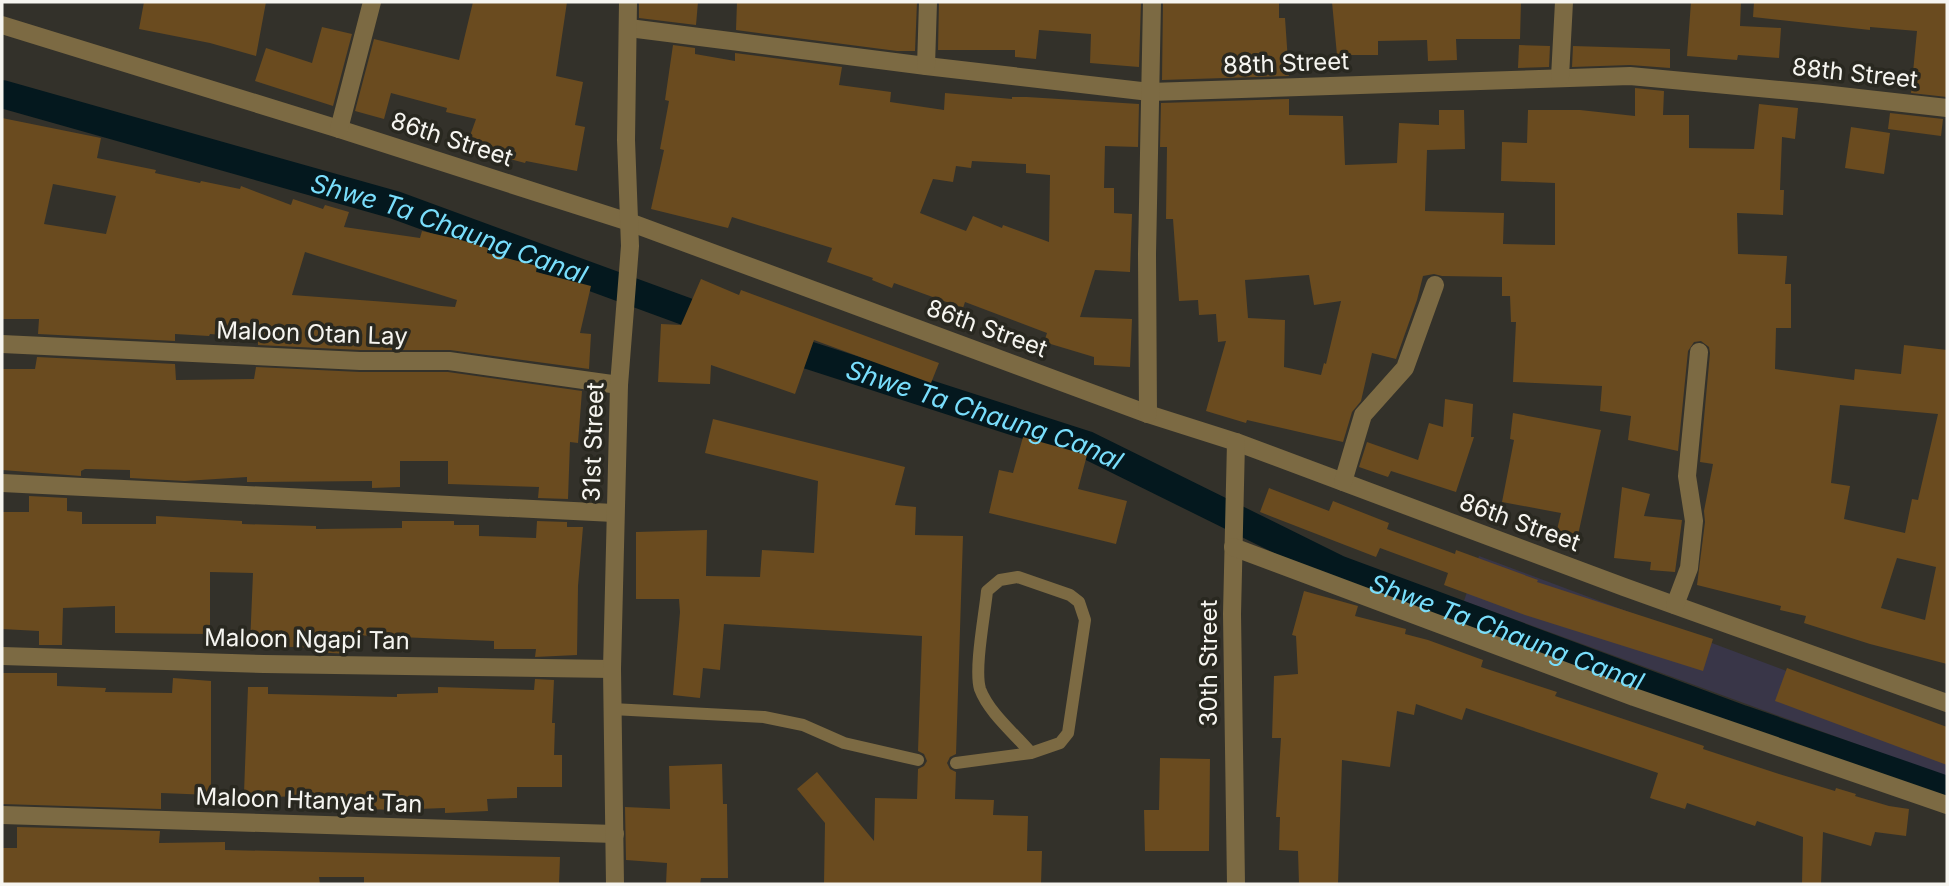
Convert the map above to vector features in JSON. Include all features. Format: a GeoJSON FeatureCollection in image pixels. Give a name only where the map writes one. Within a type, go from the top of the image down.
{"type":"FeatureCollection","features":[{"type":"Feature","properties":{"kind":"street"},"geometry":{"type":"LineString","coordinates":[[339,129],[372,2]]}},
{"type":"Feature","properties":{"kind":"street","name":"31st Street"},"geometry":{"type":"LineString","coordinates":[[615,884],[612,709],[614,513],[619,385],[630,246],[625,140],[628,2]]}},
{"type":"Feature","properties":{"kind":"street"},"geometry":{"type":"LineString","coordinates":[[926,66],[928,2]]}},
{"type":"Feature","properties":{"kind":"street"},"geometry":{"type":"LineString","coordinates":[[1148,414],[1152,2]]}},
{"type":"Feature","properties":{"kind":"street"},"geometry":{"type":"LineString","coordinates":[[1560,77],[1564,2]]}},
{"type":"Feature","properties":{"kind":"street","name":"86th Street"},"geometry":{"type":"LineString","coordinates":[[2,25],[629,222],[1148,414],[1236,442],[1947,703]]}},
{"type":"Feature","properties":{"kind":"street","name":"88th Street"},"geometry":{"type":"LineString","coordinates":[[629,28],[1150,92],[1630,76],[1947,108]]}},
{"type":"Feature","properties":{"kind":"street"},"geometry":{"type":"LineString","coordinates":[[1343,482],[1363,415],[1405,368],[1435,285]]}},
{"type":"Feature","properties":{"kind":"street","name":"Maloon Otan Lay"},"geometry":{"type":"LineString","coordinates":[[2,344],[360,362],[449,361],[619,385]]}},
{"type":"Feature","properties":{"kind":"street"},"geometry":{"type":"LineString","coordinates":[[1675,605],[1689,568],[1694,521],[1687,476],[1699,352]]}},
{"type":"Feature","properties":{"kind":"street","name":"30th Street"},"geometry":{"type":"LineString","coordinates":[[1236,442],[1232,698],[1236,884]]}},
{"type":"Feature","properties":{"kind":"street"},"geometry":{"type":"LineString","coordinates":[[2,483],[614,513]]}},
{"type":"Feature","properties":{"kind":"street"},"geometry":{"type":"LineString","coordinates":[[1233,547],[1634,697],[1947,805]]}},
{"type":"Feature","properties":{"kind":"street","name":"Maloon Ngapi Tan"},"geometry":{"type":"LineString","coordinates":[[2,656],[264,664],[612,669]]}},
{"type":"Feature","properties":{"kind":"street","name":"Maloon Htanyat Tan"},"geometry":{"type":"LineString","coordinates":[[2,815],[615,834]]}},
{"type":"Feature","properties":{"kind":"lane"},"geometry":{"type":"LineString","coordinates":[[956,763],[1031,753],[1060,743],[1068,733],[1085,620],[1079,602],[1070,595],[1018,577],[1000,580],[987,591],[978,672],[980,689],[993,710],[1031,753]]}},
{"type":"Feature","properties":{"kind":"lane"},"geometry":{"type":"LineString","coordinates":[[612,709],[764,717],[803,725],[844,743],[918,760]]}},
{"type":"Feature","properties":{"kind":"shaded area"},"geometry":{"type":"Polygon","coordinates":[[[1479,556],[1947,731],[1947,777],[1464,601],[1479,556]]]}},
{"type":"Feature","properties":{"kind":"building"},"geometry":{"type":"Polygon","coordinates":[[[144,2],[266,2],[256,56],[210,43],[139,29],[144,2]]]}},
{"type":"Feature","properties":{"kind":"building"},"geometry":{"type":"Polygon","coordinates":[[[473,2],[567,2],[556,76],[583,82],[575,125],[585,127],[577,171],[526,161],[525,163],[466,147],[476,119],[446,112],[447,108],[391,93],[384,119],[355,111],[374,39],[459,60],[473,2]]]}},
{"type":"Feature","properties":{"kind":"building"},"geometry":{"type":"Polygon","coordinates":[[[639,2],[698,2],[696,25],[639,18],[639,2]]]}},
{"type":"Feature","properties":{"kind":"building"},"geometry":{"type":"Polygon","coordinates":[[[737,2],[917,2],[915,51],[736,30],[737,2]]]}},
{"type":"Feature","properties":{"kind":"building"},"geometry":{"type":"Polygon","coordinates":[[[939,2],[1141,2],[1139,67],[1090,63],[1091,34],[1039,30],[1036,59],[1015,57],[1015,50],[938,50],[939,2]]]}},
{"type":"Feature","properties":{"kind":"building"},"geometry":{"type":"Polygon","coordinates":[[[1163,2],[1279,2],[1279,18],[1285,18],[1289,76],[1162,80],[1163,2]]]}},
{"type":"Feature","properties":{"kind":"building"},"geometry":{"type":"Polygon","coordinates":[[[1332,2],[1521,2],[1520,39],[1456,39],[1457,60],[1428,61],[1427,40],[1378,41],[1378,55],[1337,55],[1332,2]]]}},
{"type":"Feature","properties":{"kind":"building"},"geometry":{"type":"Polygon","coordinates":[[[1691,2],[1741,2],[1740,26],[1781,28],[1779,58],[1738,55],[1737,60],[1687,56],[1691,2]]]}},
{"type":"Feature","properties":{"kind":"building"},"geometry":{"type":"Polygon","coordinates":[[[1754,2],[1947,2],[1947,97],[1911,93],[1917,31],[1870,27],[1870,30],[1753,17],[1754,2]]]}},
{"type":"Feature","properties":{"kind":"building"},"geometry":{"type":"Polygon","coordinates":[[[322,27],[352,34],[333,106],[255,81],[266,48],[312,63],[322,27]]]}},
{"type":"Feature","properties":{"kind":"building"},"geometry":{"type":"Polygon","coordinates":[[[673,45],[695,48],[695,54],[735,61],[735,53],[842,67],[839,85],[891,92],[890,102],[944,110],[945,93],[1012,99],[1027,97],[1139,104],[1138,147],[1105,146],[1104,188],[1114,188],[1114,213],[1132,214],[1130,272],[1095,270],[1080,317],[1132,319],[1130,367],[1094,365],[1094,357],[1044,342],[1047,333],[965,302],[963,308],[894,283],[892,288],[872,280],[873,278],[827,262],[832,248],[732,217],[728,228],[651,209],[664,150],[660,149],[669,101],[665,100],[673,45]],[[972,161],[971,168],[956,166],[953,182],[933,179],[920,213],[966,231],[973,216],[1049,242],[1050,175],[1026,173],[1026,164],[972,161]]]}},
{"type":"Feature","properties":{"kind":"building"},"geometry":{"type":"Polygon","coordinates":[[[1519,45],[1550,46],[1549,67],[1518,68],[1519,45]]]}},
{"type":"Feature","properties":{"kind":"building"},"geometry":{"type":"Polygon","coordinates":[[[1573,46],[1670,49],[1670,68],[1630,65],[1572,67],[1573,46]]]}},
{"type":"Feature","properties":{"kind":"building"},"geometry":{"type":"Polygon","coordinates":[[[1635,88],[1664,91],[1663,115],[1689,115],[1689,148],[1754,149],[1759,104],[1798,108],[1795,139],[1782,137],[1780,190],[1784,190],[1783,215],[1737,213],[1738,254],[1787,256],[1785,284],[1791,284],[1791,328],[1776,328],[1775,369],[1854,380],[1855,369],[1901,374],[1904,345],[1947,350],[1947,664],[1804,623],[1806,616],[1780,610],[1781,606],[1697,585],[1704,511],[1713,464],[1700,462],[1710,353],[1709,347],[1701,341],[1694,342],[1688,351],[1678,451],[1628,440],[1631,416],[1600,411],[1602,386],[1513,382],[1516,322],[1511,322],[1510,296],[1502,296],[1502,277],[1434,274],[1423,276],[1396,359],[1372,353],[1361,401],[1352,412],[1343,442],[1247,420],[1246,423],[1206,411],[1226,341],[1218,342],[1216,314],[1199,315],[1198,300],[1179,301],[1173,219],[1166,219],[1167,147],[1160,147],[1161,103],[1289,99],[1289,115],[1343,116],[1345,165],[1397,163],[1399,123],[1439,125],[1439,110],[1464,110],[1465,149],[1427,150],[1425,211],[1504,213],[1503,244],[1555,245],[1555,183],[1501,181],[1502,142],[1527,143],[1528,110],[1580,110],[1635,116],[1635,88]],[[1309,275],[1245,280],[1248,318],[1285,320],[1284,367],[1321,375],[1341,301],[1314,305],[1309,275]],[[1840,405],[1831,483],[1850,486],[1844,519],[1905,533],[1912,499],[1918,500],[1938,414],[1840,405]],[[1897,558],[1881,608],[1925,620],[1936,567],[1897,558]]]}},
{"type":"Feature","properties":{"kind":"building"},"geometry":{"type":"Polygon","coordinates":[[[1890,113],[1943,119],[1941,136],[1888,129],[1890,113]]]}},
{"type":"Feature","properties":{"kind":"building"},"geometry":{"type":"Polygon","coordinates":[[[2,118],[101,138],[97,158],[156,170],[155,173],[200,183],[201,181],[240,189],[241,186],[291,205],[293,199],[323,209],[325,205],[349,212],[344,227],[420,238],[422,231],[461,240],[488,248],[487,253],[537,266],[536,272],[591,286],[580,333],[591,334],[589,369],[450,350],[360,350],[258,345],[258,338],[210,334],[175,334],[175,341],[38,334],[39,319],[2,319],[2,118]],[[53,184],[44,224],[106,234],[116,196],[53,184]],[[305,252],[292,295],[455,307],[457,300],[305,252]]]}},
{"type":"Feature","properties":{"kind":"building"},"geometry":{"type":"Polygon","coordinates":[[[1851,127],[1890,133],[1884,174],[1845,168],[1851,127]]]}},
{"type":"Feature","properties":{"kind":"building"},"geometry":{"type":"Polygon","coordinates":[[[701,279],[739,295],[741,290],[939,363],[931,383],[814,340],[795,394],[711,365],[710,384],[658,382],[661,324],[681,325],[701,279]]]}},
{"type":"Feature","properties":{"kind":"building"},"geometry":{"type":"Polygon","coordinates":[[[37,357],[175,364],[176,380],[254,379],[256,367],[360,372],[448,372],[582,391],[578,443],[570,442],[568,499],[538,498],[539,487],[448,484],[448,461],[400,461],[400,487],[372,488],[372,481],[247,482],[247,477],[185,481],[130,478],[130,470],[85,469],[81,471],[81,476],[2,470],[2,369],[35,369],[37,357]]]}},
{"type":"Feature","properties":{"kind":"building"},"geometry":{"type":"Polygon","coordinates":[[[1445,399],[1473,404],[1471,437],[1474,437],[1456,492],[1391,471],[1388,477],[1359,467],[1367,442],[1418,460],[1429,423],[1443,427],[1445,399]]]}},
{"type":"Feature","properties":{"kind":"building"},"geometry":{"type":"Polygon","coordinates":[[[1513,413],[1601,430],[1578,535],[1557,530],[1561,513],[1502,502],[1514,440],[1510,439],[1513,413]]]}},
{"type":"Feature","properties":{"kind":"building"},"geometry":{"type":"Polygon","coordinates":[[[713,419],[905,467],[895,505],[916,507],[915,535],[963,536],[956,754],[950,757],[947,763],[950,769],[956,772],[955,799],[994,800],[993,815],[1028,816],[1027,851],[1042,851],[1041,884],[824,884],[825,823],[797,789],[817,772],[874,841],[875,798],[917,799],[918,769],[927,761],[924,754],[918,751],[922,636],[724,624],[720,670],[703,668],[700,698],[673,695],[679,599],[636,599],[636,532],[707,530],[706,576],[760,577],[762,550],[814,553],[818,481],[705,453],[713,419]]]}},
{"type":"Feature","properties":{"kind":"building"},"geometry":{"type":"Polygon","coordinates":[[[1023,437],[1087,455],[1078,489],[1127,501],[1116,544],[989,513],[999,470],[1013,473],[1023,437]]]}},
{"type":"Feature","properties":{"kind":"building"},"geometry":{"type":"Polygon","coordinates":[[[1622,487],[1650,494],[1644,516],[1682,520],[1675,572],[1650,570],[1651,562],[1614,558],[1622,487]]]}},
{"type":"Feature","properties":{"kind":"building"},"geometry":{"type":"Polygon","coordinates":[[[1269,488],[1329,511],[1333,501],[1389,523],[1387,529],[1455,554],[1456,550],[1538,580],[1537,582],[1713,639],[1703,671],[1525,615],[1444,585],[1448,573],[1380,548],[1376,557],[1260,512],[1269,488]]]}},
{"type":"Feature","properties":{"kind":"building"},"geometry":{"type":"Polygon","coordinates":[[[29,496],[67,498],[67,511],[82,512],[82,524],[156,524],[156,516],[242,521],[242,524],[316,526],[316,529],[402,528],[402,521],[454,521],[454,525],[479,525],[479,536],[536,538],[537,521],[567,522],[567,527],[583,527],[578,586],[577,655],[535,657],[536,649],[494,649],[494,641],[352,635],[352,648],[348,648],[348,654],[313,652],[314,648],[250,645],[253,573],[210,572],[210,634],[115,633],[115,606],[63,608],[62,645],[39,645],[39,631],[2,629],[2,512],[29,512],[29,496]]]}},
{"type":"Feature","properties":{"kind":"building"},"geometry":{"type":"Polygon","coordinates":[[[1304,591],[1358,606],[1355,616],[1406,629],[1405,634],[1483,660],[1481,667],[1557,692],[1555,696],[1779,774],[1835,791],[1836,788],[1889,806],[1909,809],[1906,836],[1875,832],[1871,846],[1823,832],[1821,884],[1802,884],[1803,837],[1757,821],[1755,826],[1687,803],[1685,809],[1650,798],[1658,773],[1466,708],[1462,720],[1416,704],[1414,715],[1397,711],[1390,767],[1342,760],[1338,884],[1299,884],[1298,851],[1279,850],[1280,817],[1276,817],[1281,738],[1272,738],[1274,676],[1298,674],[1296,636],[1292,635],[1304,591]]]}},
{"type":"Feature","properties":{"kind":"building"},"geometry":{"type":"Polygon","coordinates":[[[1787,668],[1947,727],[1947,765],[1775,701],[1787,668]]]}},
{"type":"Feature","properties":{"kind":"building"},"geometry":{"type":"Polygon","coordinates":[[[2,673],[57,673],[57,686],[106,688],[105,692],[172,693],[173,678],[211,681],[211,795],[161,793],[161,809],[2,804],[2,673]]]}},
{"type":"Feature","properties":{"kind":"building"},"geometry":{"type":"Polygon","coordinates":[[[535,679],[554,680],[554,755],[562,755],[562,787],[517,787],[517,798],[487,799],[488,811],[445,813],[445,808],[347,808],[347,802],[244,793],[248,687],[268,687],[268,694],[397,697],[397,694],[438,693],[438,687],[534,690],[535,679]]]}},
{"type":"Feature","properties":{"kind":"building"},"geometry":{"type":"Polygon","coordinates":[[[1160,758],[1210,759],[1209,851],[1145,851],[1144,810],[1159,810],[1160,758]]]}},
{"type":"Feature","properties":{"kind":"building"},"geometry":{"type":"Polygon","coordinates":[[[722,764],[723,804],[727,804],[728,878],[701,878],[700,884],[666,884],[667,863],[626,860],[625,807],[670,809],[669,766],[722,764]]]}},
{"type":"Feature","properties":{"kind":"building"},"geometry":{"type":"Polygon","coordinates":[[[17,827],[160,831],[159,843],[225,842],[225,850],[560,857],[559,884],[364,884],[364,877],[319,877],[320,884],[2,884],[2,848],[17,848],[17,827]]]}},
{"type":"Feature","properties":{"kind":"waterway","name":"Shwe Ta Chaung Canal"},"geometry":{"type":"LineString","coordinates":[[2,94],[395,205],[723,325]]}},
{"type":"Feature","properties":{"kind":"waterway","name":"Shwe Ta Chaung Canal"},"geometry":{"type":"LineString","coordinates":[[774,344],[1087,445],[1338,569],[1742,719],[1947,790]]}}]}
